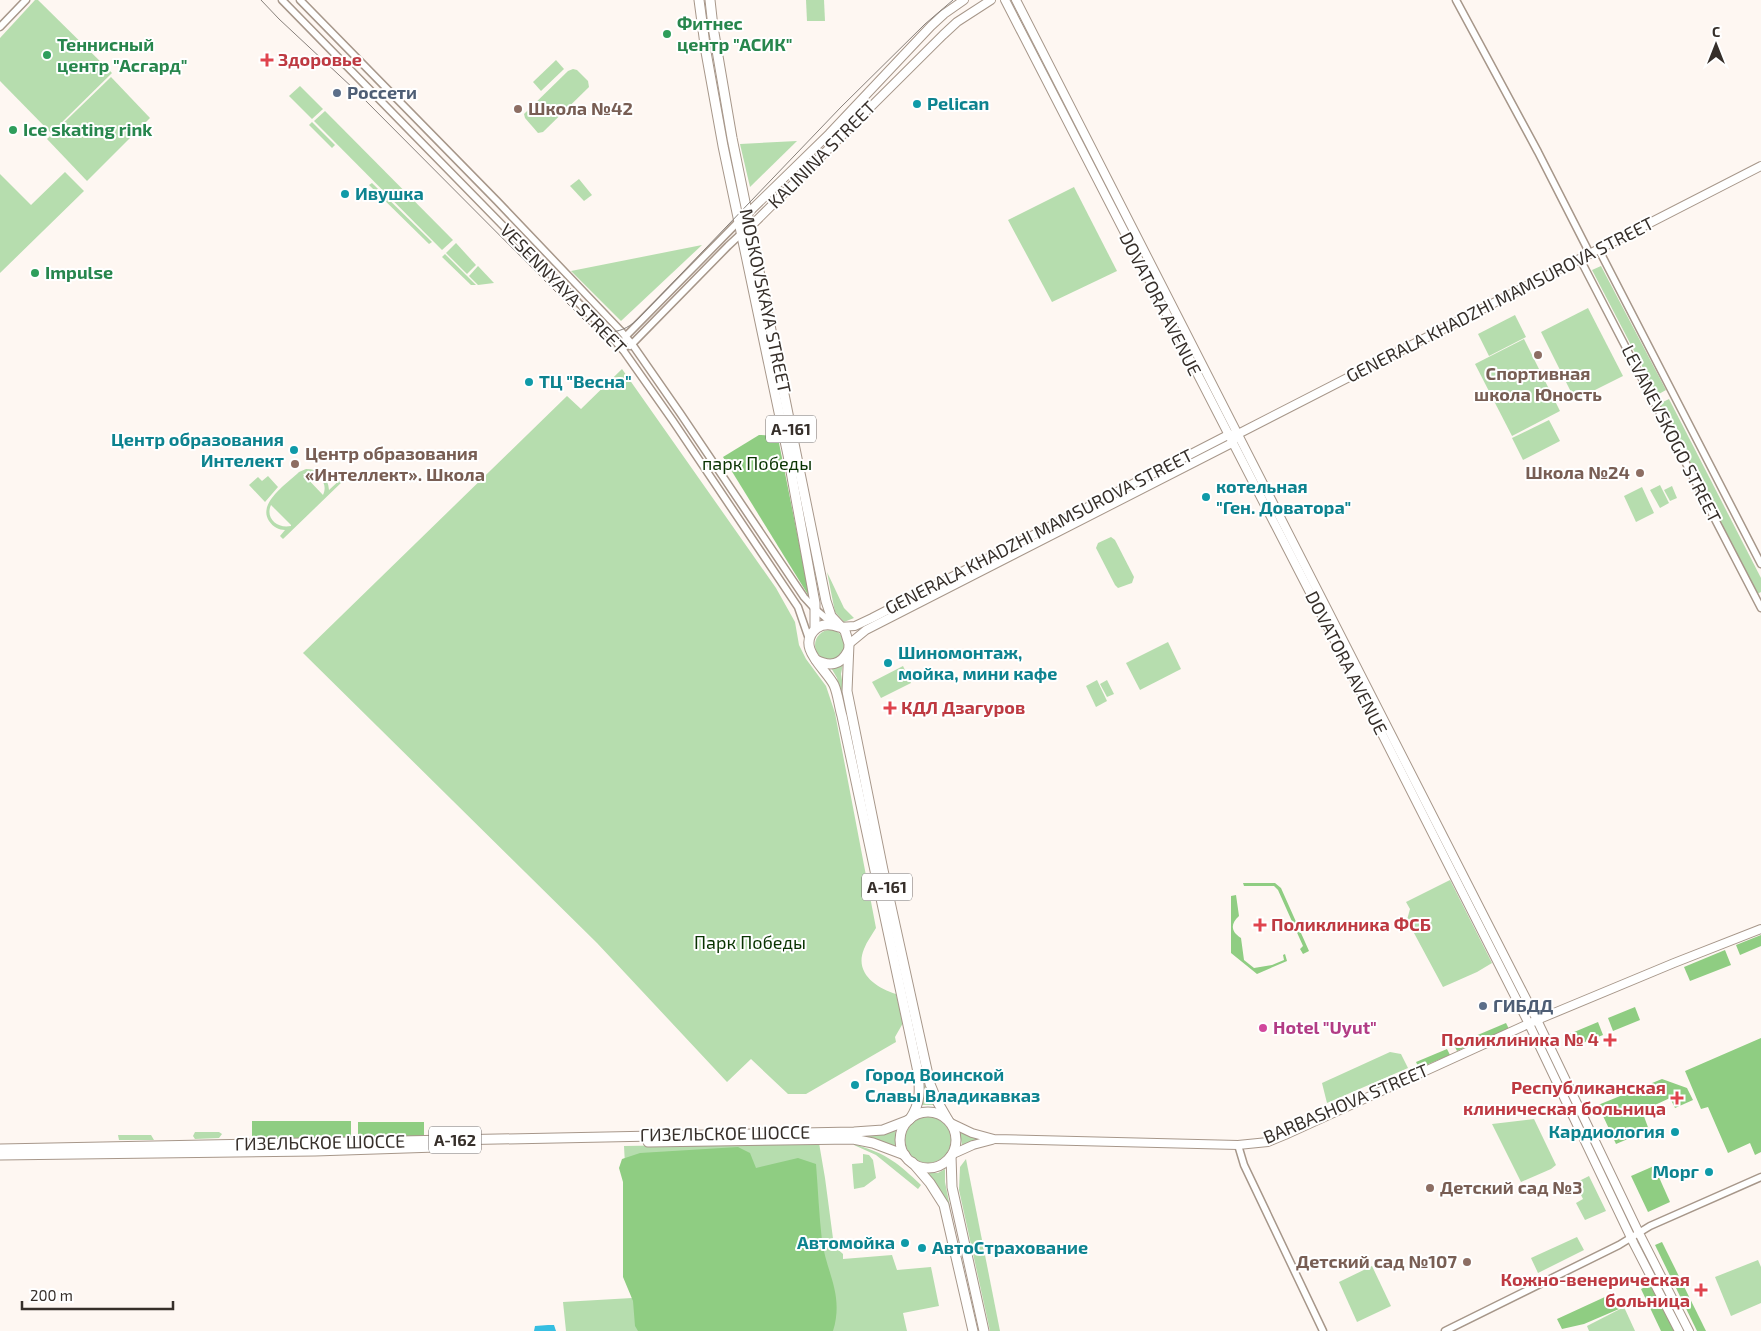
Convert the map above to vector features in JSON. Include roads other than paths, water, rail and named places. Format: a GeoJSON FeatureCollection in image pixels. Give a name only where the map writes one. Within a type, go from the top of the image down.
{"type":"FeatureCollection","features":[{"type":"Feature","properties":{"kind":"highway","name":"MOSKOVSKAYA STREET"},"geometry":{"type":"LineString","coordinates":[[699,0],[712,87],[740,235],[788,455],[814,608],[815,629],[809,641]]}},
{"type":"Feature","properties":{"kind":"highway","name":"MOSKOVSKAYA STREET"},"geometry":{"type":"LineString","coordinates":[[710,0],[728,119],[749,228],[826,601],[836,626],[845,631],[849,647]]}},
{"type":"Feature","properties":{"kind":"highway"},"geometry":{"type":"LineString","coordinates":[[815,629],[821,626],[836,626]]}},
{"type":"Feature","properties":{"kind":"highway","name":"А-161"},"geometry":{"type":"LineString","coordinates":[[809,641],[810,651],[834,686],[837,694],[916,1066],[920,1091],[919,1101],[917,1109],[901,1134],[905,1155]]}},
{"type":"Feature","properties":{"kind":"highway"},"geometry":{"type":"LineString","coordinates":[[816,660],[825,664],[837,663],[842,660],[849,647]]}},
{"type":"Feature","properties":{"kind":"highway","name":"А-161"},"geometry":{"type":"LineString","coordinates":[[849,647],[847,691],[883,870],[930,1084],[933,1094],[956,1136],[956,1145],[952,1155],[952,1187],[984,1331]]}},
{"type":"Feature","properties":{"kind":"highway"},"geometry":{"type":"LineString","coordinates":[[910,1119],[918,1114],[932,1112],[940,1114],[949,1121]]}},
{"type":"Feature","properties":{"kind":"highway","name":"ГИЗЕЛЬСКОЕ ШОССЕ"},"geometry":{"type":"LineString","coordinates":[[0,1155],[315,1151],[864,1131],[883,1130],[910,1119]]}},
{"type":"Feature","properties":{"kind":"highway","name":"ГИЗЕЛЬСКОЕ ШОССЕ"},"geometry":{"type":"LineString","coordinates":[[0,1149],[578,1140],[853,1139],[873,1143],[905,1155]]}},
{"type":"Feature","properties":{"kind":"highway"},"geometry":{"type":"LineString","coordinates":[[905,1155],[930,1183],[944,1205],[973,1331]]}},
{"type":"Feature","properties":{"kind":"highway"},"geometry":{"type":"LineString","coordinates":[[912,1162],[923,1167],[935,1167],[942,1164],[952,1155]]}},
{"type":"Feature","properties":{"kind":"main road","name":"KALININA STREET"},"geometry":{"type":"LineString","coordinates":[[747,214],[829,134],[931,26],[964,0]]}},
{"type":"Feature","properties":{"kind":"main road","name":"KALININA STREET"},"geometry":{"type":"LineString","coordinates":[[749,228],[943,35],[957,22],[991,0]]}},
{"type":"Feature","properties":{"kind":"main road","name":"DOVATORA AVENUE"},"geometry":{"type":"LineString","coordinates":[[1005,0],[1232,443],[1533,1022],[1631,1238],[1679,1331]]}},
{"type":"Feature","properties":{"kind":"main road","name":"DOVATORA AVENUE"},"geometry":{"type":"LineString","coordinates":[[1016,0],[1238,434],[1638,1233],[1689,1331]]}},
{"type":"Feature","properties":{"kind":"main road","name":"GENERALA KHADZHI MAMSUROVA STREET"},"geometry":{"type":"LineString","coordinates":[[836,626],[855,626],[872,618],[1228,435],[1238,434],[1761,166]]}},
{"type":"Feature","properties":{"kind":"main road","name":"GENERALA KHADZHI MAMSUROVA STREET"},"geometry":{"type":"LineString","coordinates":[[849,647],[866,630],[1232,443],[1238,434]]}},
{"type":"Feature","properties":{"kind":"main road"},"geometry":{"type":"LineString","coordinates":[[1140,480],[1144,488]]}},
{"type":"Feature","properties":{"kind":"main road","name":"BARBASHOVA STREET"},"geometry":{"type":"LineString","coordinates":[[949,1121],[972,1133],[994,1139],[1238,1144],[1268,1142],[1533,1022],[1761,929]]}},
{"type":"Feature","properties":{"kind":"main road","name":"BARBASHOVA STREET"},"geometry":{"type":"LineString","coordinates":[[952,1155],[973,1145],[994,1139]]}},
{"type":"Feature","properties":{"kind":"street"},"geometry":{"type":"LineString","coordinates":[[0,27],[26,0]]}},
{"type":"Feature","properties":{"kind":"street","name":"VESENNYAYA STREET"},"geometry":{"type":"LineString","coordinates":[[282,0],[623,350],[798,606],[809,641]]}},
{"type":"Feature","properties":{"kind":"street","name":"VESENNYAYA STREET"},"geometry":{"type":"LineString","coordinates":[[300,0],[498,201],[626,336],[803,595],[814,608],[836,626]]}},
{"type":"Feature","properties":{"kind":"street"},"geometry":{"type":"LineString","coordinates":[[1456,0],[1590,254]]}},
{"type":"Feature","properties":{"kind":"street","name":"KALININA STREET"},"geometry":{"type":"LineString","coordinates":[[626,336],[747,214]]}},
{"type":"Feature","properties":{"kind":"street","name":"KALININA STREET"},"geometry":{"type":"LineString","coordinates":[[623,350],[632,344],[749,228]]}},
{"type":"Feature","properties":{"kind":"street","name":"LEVANEVSKOGO STREET"},"geometry":{"type":"LineString","coordinates":[[1599,250],[1761,564]]}},
{"type":"Feature","properties":{"kind":"street","name":"LEVANEVSKOGO STREET"},"geometry":{"type":"LineString","coordinates":[[1580,259],[1761,608]]}},
{"type":"Feature","properties":{"kind":"street"},"geometry":{"type":"LineString","coordinates":[[623,350],[626,336]]}},
{"type":"Feature","properties":{"kind":"street"},"geometry":{"type":"LineString","coordinates":[[1238,1144],[1244,1164],[1323,1331]]}},
{"type":"Feature","properties":{"kind":"street"},"geometry":{"type":"LineString","coordinates":[[1445,1331],[1619,1245],[1650,1226],[1761,1177]]}},
{"type":"Feature","properties":{"kind":"water"},"geometry":{"type":"Polygon","coordinates":[[[554,1325],[556,1331],[534,1331],[535,1326],[554,1325]]]}},
{"type":"Feature","properties":{"kind":"tram line"},"geometry":{"type":"LineString","coordinates":[[261,0],[354,89],[588,324],[602,331],[609,332],[623,329],[637,320],[841,107],[925,24],[953,0]]}},
{"type":"Feature","properties":{"kind":"place","name":"Фитнес центр \"АСИК\""},"geometry":{"type":"Point","coordinates":[667,34]}},
{"type":"Feature","properties":{"kind":"place","name":"Теннисный центр \"Асгард\""},"geometry":{"type":"Point","coordinates":[47,55]}},
{"type":"Feature","properties":{"kind":"place","name":"Здоровье"},"geometry":{"type":"Point","coordinates":[267,60]}},
{"type":"Feature","properties":{"kind":"place","name":"Россети"},"geometry":{"type":"Point","coordinates":[337,93]}},
{"type":"Feature","properties":{"kind":"place","name":"Pelican"},"geometry":{"type":"Point","coordinates":[917,104]}},
{"type":"Feature","properties":{"kind":"place","name":"Школа №42"},"geometry":{"type":"Point","coordinates":[518,109]}},
{"type":"Feature","properties":{"kind":"place","name":"Ice skating rink"},"geometry":{"type":"Point","coordinates":[13,130]}},
{"type":"Feature","properties":{"kind":"place","name":"Ивушка"},"geometry":{"type":"Point","coordinates":[345,194]}},
{"type":"Feature","properties":{"kind":"place","name":"Impulse"},"geometry":{"type":"Point","coordinates":[35,273]}},
{"type":"Feature","properties":{"kind":"place","name":"Спортивная школа Юность"},"geometry":{"type":"Point","coordinates":[1538,355]}},
{"type":"Feature","properties":{"kind":"place","name":"ТЦ \"Весна\""},"geometry":{"type":"Point","coordinates":[529,382]}},
{"type":"Feature","properties":{"kind":"place","name":"Центр образования Интелект"},"geometry":{"type":"Point","coordinates":[294,450]}},
{"type":"Feature","properties":{"kind":"place","name":"Центр образования «Интеллект». Школа"},"geometry":{"type":"Point","coordinates":[295,464]}},
{"type":"Feature","properties":{"kind":"place","name":"Школа №24"},"geometry":{"type":"Point","coordinates":[1640,473]}},
{"type":"Feature","properties":{"kind":"place","name":"котельная \"Ген. Доватора\""},"geometry":{"type":"Point","coordinates":[1206,497]}},
{"type":"Feature","properties":{"kind":"place","name":"Шиномонтаж, мойка, мини кафе"},"geometry":{"type":"Point","coordinates":[888,663]}},
{"type":"Feature","properties":{"kind":"place","name":"КДЛ Дзагуров"},"geometry":{"type":"Point","coordinates":[890,708]}},
{"type":"Feature","properties":{"kind":"place","name":"Поликлиника ФСБ"},"geometry":{"type":"Point","coordinates":[1260,925]}},
{"type":"Feature","properties":{"kind":"place","name":"ГИБДД"},"geometry":{"type":"Point","coordinates":[1483,1006]}},
{"type":"Feature","properties":{"kind":"place","name":"Hotel \"Uyut\""},"geometry":{"type":"Point","coordinates":[1263,1028]}},
{"type":"Feature","properties":{"kind":"place","name":"Поликлиника № 4"},"geometry":{"type":"Point","coordinates":[1610,1040]}},
{"type":"Feature","properties":{"kind":"place","name":"Город Воинской Славы Владикавказ"},"geometry":{"type":"Point","coordinates":[855,1085]}},
{"type":"Feature","properties":{"kind":"place","name":"Республиканская клиническая больница"},"geometry":{"type":"Point","coordinates":[1677,1098]}},
{"type":"Feature","properties":{"kind":"place","name":"Кардиология"},"geometry":{"type":"Point","coordinates":[1675,1132]}},
{"type":"Feature","properties":{"kind":"place","name":"Морг"},"geometry":{"type":"Point","coordinates":[1709,1172]}},
{"type":"Feature","properties":{"kind":"place","name":"Детский сад №3"},"geometry":{"type":"Point","coordinates":[1430,1188]}},
{"type":"Feature","properties":{"kind":"place","name":"Автомойка"},"geometry":{"type":"Point","coordinates":[905,1243]}},
{"type":"Feature","properties":{"kind":"place","name":"АвтоСтрахование"},"geometry":{"type":"Point","coordinates":[922,1248]}},
{"type":"Feature","properties":{"kind":"place","name":"Детский сад №107"},"geometry":{"type":"Point","coordinates":[1467,1262]}},
{"type":"Feature","properties":{"kind":"place","name":"Кожно-венерическая больница"},"geometry":{"type":"Point","coordinates":[1701,1290]}},
{"type":"Feature","properties":{"kind":"park label","name":"парк Победы"},"geometry":{"type":"Point","coordinates":[757,464]}},
{"type":"Feature","properties":{"kind":"park label","name":"Парк Победы"},"geometry":{"type":"Point","coordinates":[750,943]}}]}
